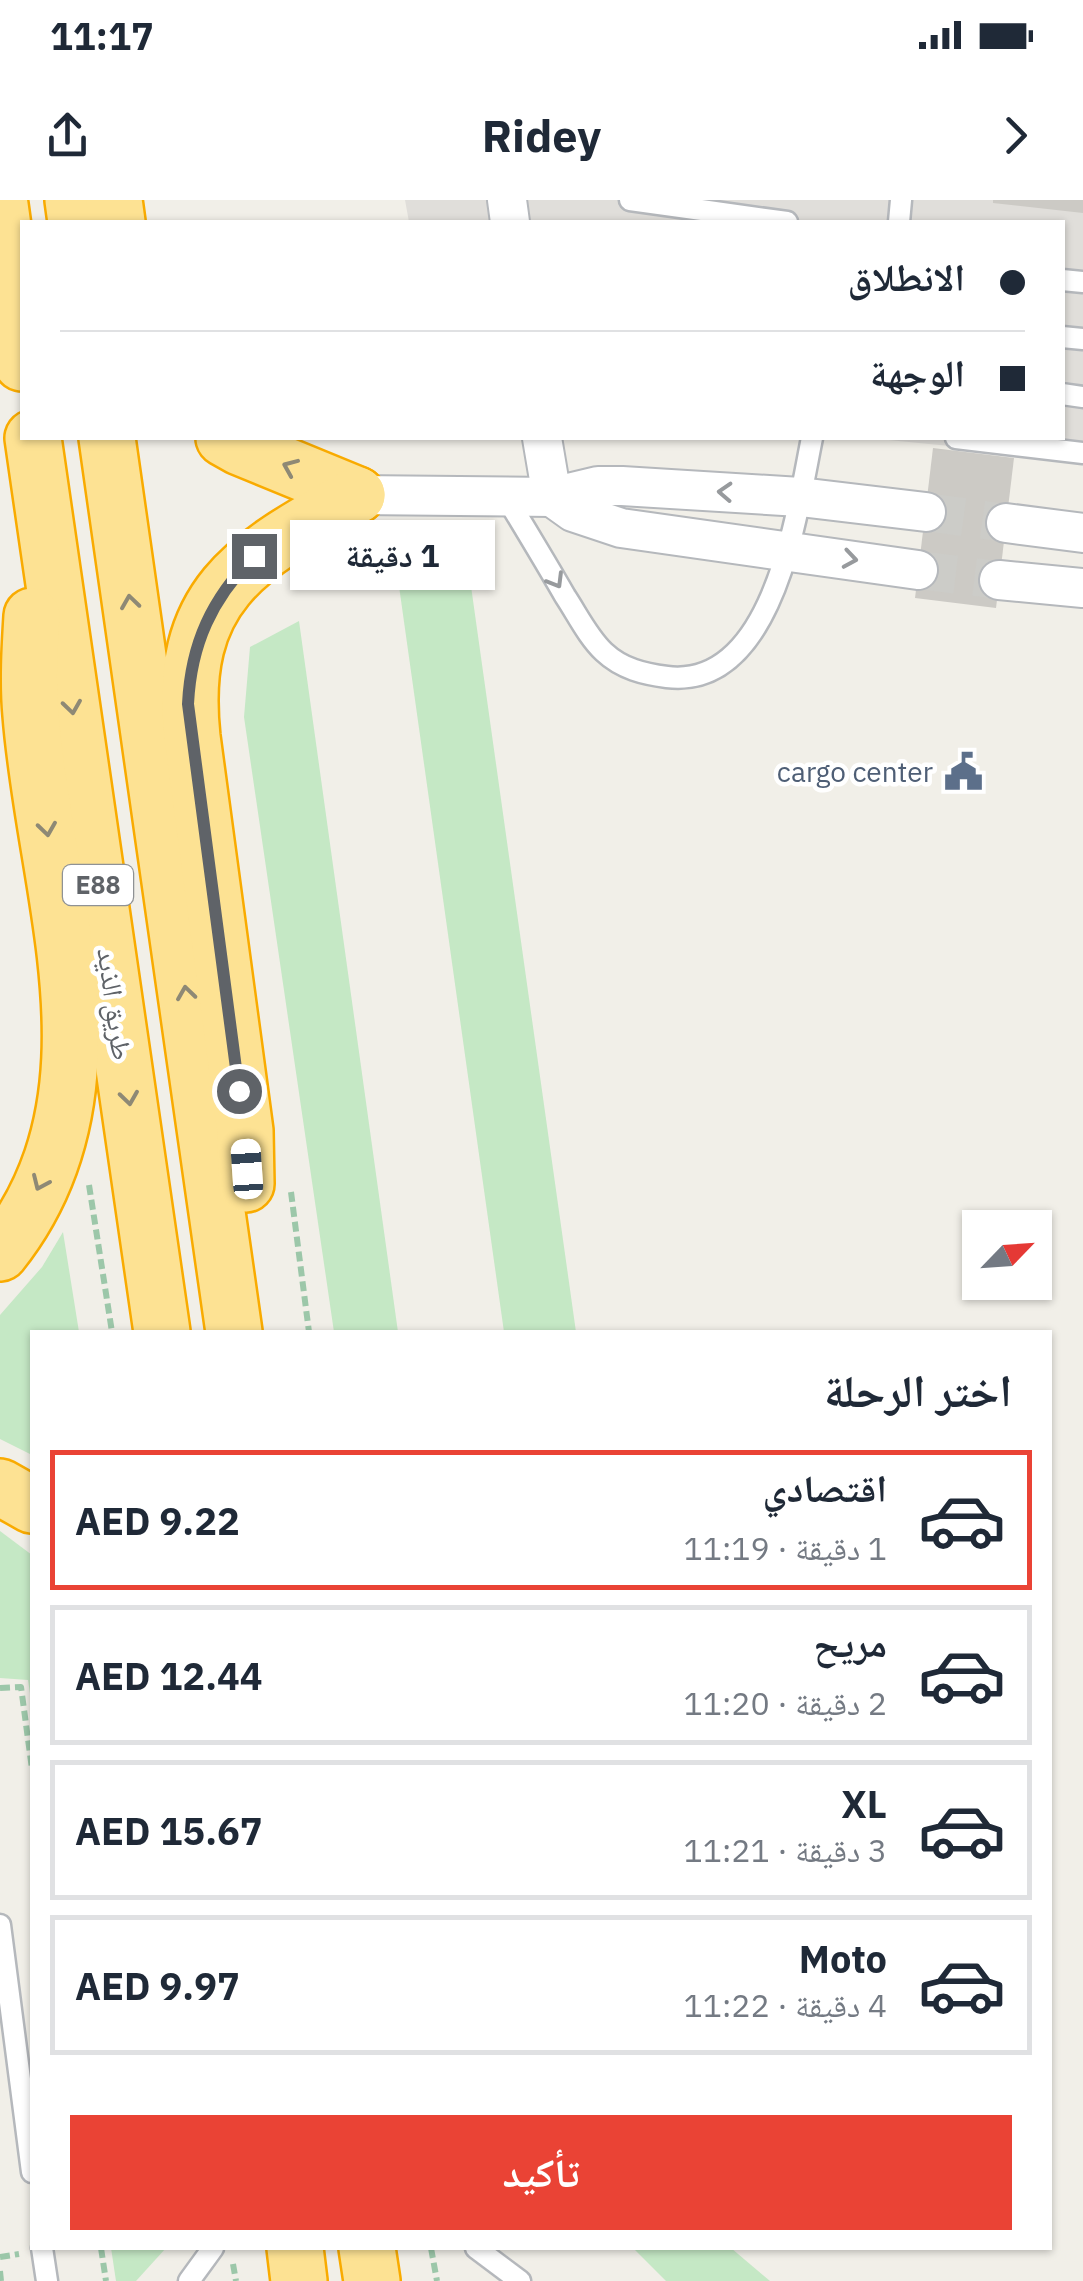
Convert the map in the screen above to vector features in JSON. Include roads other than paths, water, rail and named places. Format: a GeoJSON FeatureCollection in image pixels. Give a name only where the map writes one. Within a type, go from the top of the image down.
{"type":"FeatureCollection","features":[{"type":"Feature","properties":{"kind":"highway"},"geometry":{"type":"LineString","coordinates":[[0,206],[20,349]]}},
{"type":"Feature","properties":{"kind":"highway","name":"طريق الذيد"},"geometry":{"type":"LineString","coordinates":[[33,440],[162,1330]]}},
{"type":"Feature","properties":{"kind":"highway","name":"E88"},"geometry":{"type":"LineString","coordinates":[[107,440],[231,1306]]}},
{"type":"Feature","properties":{"kind":"highway"},"geometry":{"type":"LineString","coordinates":[[228,440],[357,495]]}},
{"type":"Feature","properties":{"kind":"highway"},"geometry":{"type":"LineString","coordinates":[[231,1306],[247,1169],[188,704],[190,670],[198,638],[231,580],[254,556],[282,537],[357,495]]}},
{"type":"Feature","properties":{"kind":"highway"},"geometry":{"type":"LineString","coordinates":[[0,1253],[41,1186],[61,1128],[72,1069],[72,1008],[31,716],[34,587],[46,524]]}},
{"type":"Feature","properties":{"kind":"highway"},"geometry":{"type":"LineString","coordinates":[[0,1486],[30,1504]]}},
{"type":"Feature","properties":{"kind":"highway"},"geometry":{"type":"LineString","coordinates":[[295,2250],[300,2281]]}},
{"type":"Feature","properties":{"kind":"highway"},"geometry":{"type":"LineString","coordinates":[[367,2250],[372,2281]]}},
{"type":"Feature","properties":{"kind":"street"},"geometry":{"type":"LineString","coordinates":[[542,440],[552,498],[573,512],[621,528],[918,570]]}},
{"type":"Feature","properties":{"kind":"street"},"geometry":{"type":"LineString","coordinates":[[357,495],[552,498],[598,486],[800,497],[926,512]]}},
{"type":"Feature","properties":{"kind":"street"},"geometry":{"type":"LineString","coordinates":[[1006,523],[1083,533]]}},
{"type":"Feature","properties":{"kind":"street"},"geometry":{"type":"LineString","coordinates":[[1000,580],[1083,588]]}},
{"type":"Feature","properties":{"kind":"lane"},"geometry":{"type":"LineString","coordinates":[[630,200],[773,220]]}},
{"type":"Feature","properties":{"kind":"lane"},"geometry":{"type":"LineString","coordinates":[[506,497],[581,622],[605,653],[639,674],[678,678],[716,668],[747,644],[766,610],[789,550],[812,440]]}},
{"type":"Feature","properties":{"kind":"lane"},"geometry":{"type":"LineString","coordinates":[[973,440],[1083,453]]}},
{"type":"Feature","properties":{"kind":"lane"},"geometry":{"type":"LineString","coordinates":[[0,1925],[30,2157]]}},
{"type":"Feature","properties":{"kind":"lane"},"geometry":{"type":"LineString","coordinates":[[42,2250],[47,2281]]}},
{"type":"Feature","properties":{"kind":"lane"},"geometry":{"type":"LineString","coordinates":[[189,2281],[212,2250]]}},
{"type":"Feature","properties":{"kind":"lane"},"geometry":{"type":"LineString","coordinates":[[479,2250],[520,2281]]}},
{"type":"Feature","properties":{"kind":"tunnel"},"geometry":{"type":"LineString","coordinates":[[926,512],[1006,523]]}},
{"type":"Feature","properties":{"kind":"tunnel"},"geometry":{"type":"LineString","coordinates":[[918,570],[999,580]]}},
{"type":"Feature","properties":{"kind":"place","name":"cargo center"},"geometry":{"type":"Point","coordinates":[963,772]}}]}
